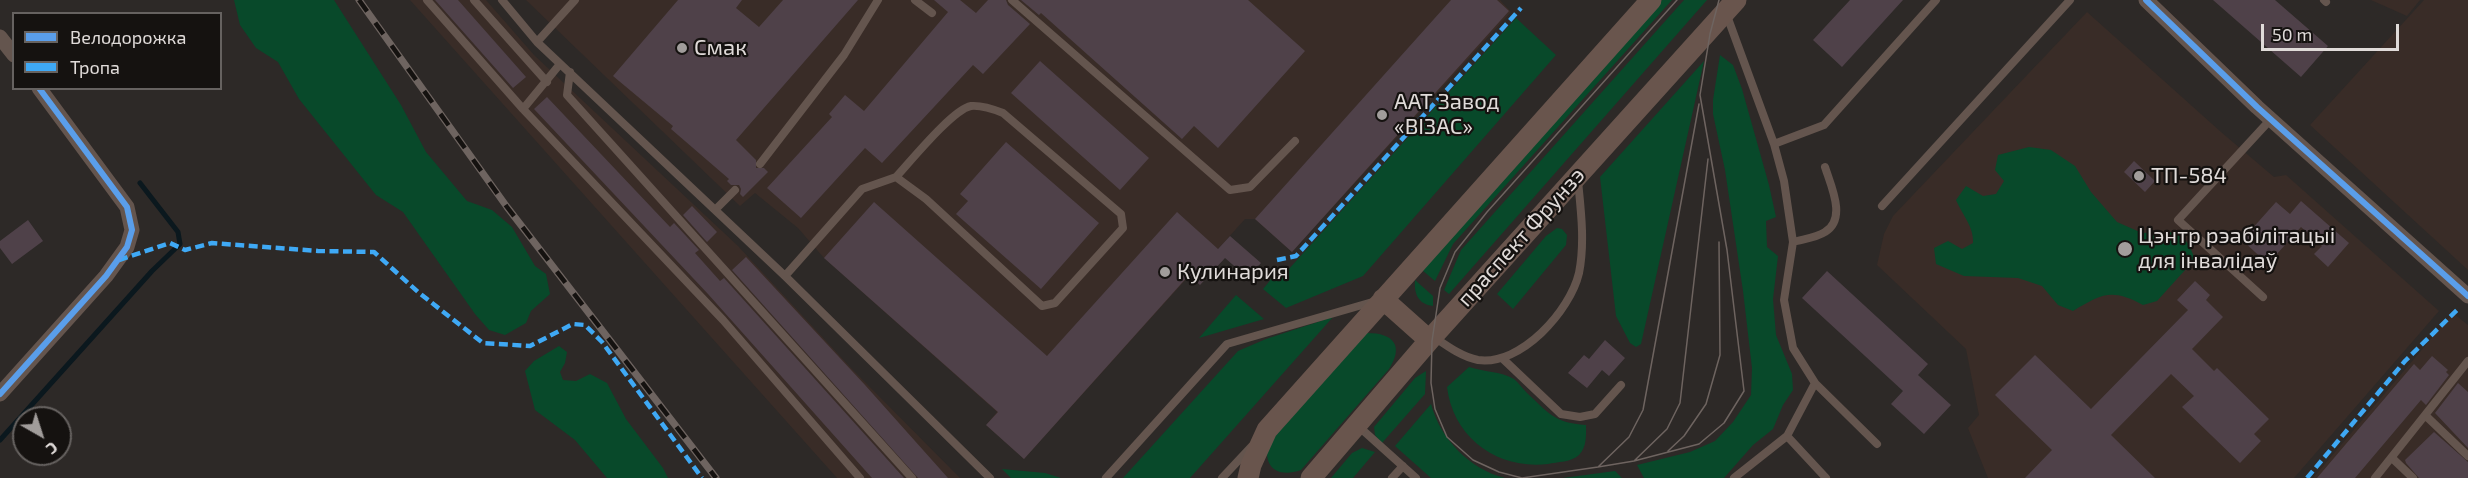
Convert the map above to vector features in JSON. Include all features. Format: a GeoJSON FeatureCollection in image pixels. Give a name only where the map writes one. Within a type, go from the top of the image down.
{"type":"FeatureCollection","features":[{"type":"Feature","properties":{"kind":"main road"},"geometry":{"type":"LineString","coordinates":[[1254,474],[1267,430],[1651,0]]}},
{"type":"Feature","properties":{"kind":"main road","name":"праспект Фрунзэ"},"geometry":{"type":"LineString","coordinates":[[1311,478],[1431,338],[1731,6]]}},
{"type":"Feature","properties":{"kind":"main road"},"geometry":{"type":"LineString","coordinates":[[1383,299],[1431,338]]}},
{"type":"Feature","properties":{"kind":"street"},"geometry":{"type":"LineString","coordinates":[[2146,0],[2271,119],[2468,296]]}},
{"type":"Feature","properties":{"kind":"street"},"geometry":{"type":"LineString","coordinates":[[0,38],[12,53]]}},
{"type":"Feature","properties":{"kind":"street"},"geometry":{"type":"LineString","coordinates":[[0,394],[106,276],[127,247],[132,230],[127,207],[40,90]]}},
{"type":"Feature","properties":{"kind":"lane"},"geometry":{"type":"LineString","coordinates":[[427,0],[523,109],[723,320],[860,478]]}},
{"type":"Feature","properties":{"kind":"lane"},"geometry":{"type":"LineString","coordinates":[[474,0],[547,82]]}},
{"type":"Feature","properties":{"kind":"lane"},"geometry":{"type":"LineString","coordinates":[[502,0],[537,42],[716,210],[990,478]]}},
{"type":"Feature","properties":{"kind":"lane"},"geometry":{"type":"LineString","coordinates":[[537,42],[575,0]]}},
{"type":"Feature","properties":{"kind":"lane"},"geometry":{"type":"LineString","coordinates":[[760,164],[843,55],[878,0]]}},
{"type":"Feature","properties":{"kind":"lane"},"geometry":{"type":"LineString","coordinates":[[915,0],[932,13]]}},
{"type":"Feature","properties":{"kind":"lane"},"geometry":{"type":"LineString","coordinates":[[1012,0],[1230,190],[1250,187],[1295,141]]}},
{"type":"Feature","properties":{"kind":"lane"},"geometry":{"type":"LineString","coordinates":[[1774,144],[1824,125],[1936,0]]}},
{"type":"Feature","properties":{"kind":"lane"},"geometry":{"type":"LineString","coordinates":[[1882,206],[2070,0]]}},
{"type":"Feature","properties":{"kind":"lane"},"geometry":{"type":"LineString","coordinates":[[1731,6],[1784,181],[1793,242],[1784,300],[1793,348],[1815,383],[1877,444]]}},
{"type":"Feature","properties":{"kind":"lane"},"geometry":{"type":"LineString","coordinates":[[523,109],[560,64]]}},
{"type":"Feature","properties":{"kind":"lane"},"geometry":{"type":"LineString","coordinates":[[570,72],[567,95],[912,478]]}},
{"type":"Feature","properties":{"kind":"lane"},"geometry":{"type":"LineString","coordinates":[[784,276],[862,189],[896,177],[953,116],[969,106],[987,107],[1003,113],[1121,214],[1123,228],[1055,303],[1042,306],[926,199],[896,177]]}},
{"type":"Feature","properties":{"kind":"lane"},"geometry":{"type":"LineString","coordinates":[[2263,297],[2178,220],[2271,119]]}},
{"type":"Feature","properties":{"kind":"lane"},"geometry":{"type":"LineString","coordinates":[[1793,242],[1826,232],[1836,218],[1835,198],[1825,167]]}},
{"type":"Feature","properties":{"kind":"lane"},"geometry":{"type":"LineString","coordinates":[[1431,338],[1468,358],[1481,360],[1502,358],[1536,339],[1564,309],[1579,273],[1582,227],[1578,174]]}},
{"type":"Feature","properties":{"kind":"lane"},"geometry":{"type":"LineString","coordinates":[[716,210],[735,190]]}},
{"type":"Feature","properties":{"kind":"lane"},"geometry":{"type":"LineString","coordinates":[[1106,478],[1227,344],[1383,299]]}},
{"type":"Feature","properties":{"kind":"lane"},"geometry":{"type":"LineString","coordinates":[[1502,358],[1561,414],[1580,417],[1595,414],[1621,385]]}},
{"type":"Feature","properties":{"kind":"lane"},"geometry":{"type":"LineString","coordinates":[[2375,478],[2468,362]]}},
{"type":"Feature","properties":{"kind":"lane"},"geometry":{"type":"LineString","coordinates":[[1734,478],[1786,435],[1815,383]]}},
{"type":"Feature","properties":{"kind":"lane"},"geometry":{"type":"LineString","coordinates":[[2425,416],[2468,456]]}},
{"type":"Feature","properties":{"kind":"lane"},"geometry":{"type":"LineString","coordinates":[[1356,425],[1416,478]]}},
{"type":"Feature","properties":{"kind":"lane"},"geometry":{"type":"LineString","coordinates":[[1221,478],[1267,430]]}},
{"type":"Feature","properties":{"kind":"lane"},"geometry":{"type":"LineString","coordinates":[[1786,435],[1826,478]]}},
{"type":"Feature","properties":{"kind":"lane"},"geometry":{"type":"LineString","coordinates":[[2392,458],[2413,478]]}},
{"type":"Feature","properties":{"kind":"lane"},"geometry":{"type":"LineString","coordinates":[[1392,478],[1403,466]]}},
{"type":"Feature","properties":{"kind":"shaded area"},"geometry":{"type":"Polygon","coordinates":[[[410,0],[486,0],[534,55],[738,246],[851,368],[960,478],[837,478],[410,0]]]}},
{"type":"Feature","properties":{"kind":"shaded area"},"geometry":{"type":"Polygon","coordinates":[[[526,0],[1500,0],[1511,12],[1292,252],[1255,219],[1245,219],[1218,249],[1226,256],[1200,285],[1189,276],[1024,459],[986,425],[997,412],[824,258],[798,228],[755,193],[740,206],[526,0]]]}},
{"type":"Feature","properties":{"kind":"shaded area"},"geometry":{"type":"Polygon","coordinates":[[[2371,0],[2420,0],[2407,16],[2371,0]]]}},
{"type":"Feature","properties":{"kind":"shaded area"},"geometry":{"type":"Polygon","coordinates":[[[2424,0],[2468,0],[2468,270],[2310,125],[2424,0]]]}},
{"type":"Feature","properties":{"kind":"shaded area","name":"Цэнтр рэабілітацыі для інвалідаў"},"geometry":{"type":"Polygon","coordinates":[[[2087,12],[2221,132],[2274,177],[2286,175],[2439,311],[2294,478],[1988,478],[1968,428],[1979,415],[1966,349],[1877,265],[1884,234],[1893,216],[2087,12]]]}},
{"type":"Feature","properties":{"kind":"shaded area"},"geometry":{"type":"Polygon","coordinates":[[[2453,313],[2468,325],[2468,478],[2313,478],[2453,313]]]}},
{"type":"Feature","properties":{"kind":"green space"},"geometry":{"type":"Polygon","coordinates":[[[234,0],[334,0],[401,105],[426,152],[467,201],[492,210],[512,227],[535,266],[546,274],[550,294],[531,311],[526,323],[505,335],[489,330],[475,314],[403,212],[376,195],[299,99],[278,62],[256,48],[240,25],[234,0]]]}},
{"type":"Feature","properties":{"kind":"green space"},"geometry":{"type":"Polygon","coordinates":[[[1662,0],[1672,0],[1453,244],[1435,281],[1422,270],[1662,0]]]}},
{"type":"Feature","properties":{"kind":"green space"},"geometry":{"type":"Polygon","coordinates":[[[1684,0],[1707,0],[1449,294],[1444,290],[1461,250],[1684,0]]]}},
{"type":"Feature","properties":{"kind":"green space"},"geometry":{"type":"Polygon","coordinates":[[[1516,18],[1556,55],[1363,276],[1286,308],[1263,289],[1273,277],[1278,281],[1516,18]]]}},
{"type":"Feature","properties":{"kind":"green space"},"geometry":{"type":"Polygon","coordinates":[[[1720,55],[1733,65],[1742,89],[1776,217],[1766,221],[1767,247],[1778,256],[1773,299],[1776,335],[1792,374],[1793,390],[1783,405],[1773,429],[1753,445],[1724,478],[1644,478],[1637,465],[1690,452],[1715,441],[1733,422],[1751,395],[1752,368],[1743,291],[1725,170],[1713,114],[1720,55]]]}},
{"type":"Feature","properties":{"kind":"green space"},"geometry":{"type":"Polygon","coordinates":[[[1704,61],[1641,344],[1636,347],[1630,343],[1616,316],[1600,177],[1704,61]]]}},
{"type":"Feature","properties":{"kind":"green space"},"geometry":{"type":"Polygon","coordinates":[[[2029,147],[2051,150],[2075,166],[2091,192],[2117,222],[2142,233],[2179,232],[2189,245],[2195,259],[2157,301],[2143,305],[2123,296],[2107,295],[2092,300],[2073,311],[2058,305],[2042,286],[2018,278],[1964,276],[1936,264],[1934,248],[1948,241],[1962,249],[1973,243],[1970,227],[1956,200],[1966,186],[1983,196],[1996,194],[2004,181],[1995,170],[1998,155],[2029,147]]]}},
{"type":"Feature","properties":{"kind":"green space"},"geometry":{"type":"Polygon","coordinates":[[[1557,228],[1562,229],[1567,235],[1566,245],[1513,309],[1497,294],[1546,236],[1557,228]]]}},
{"type":"Feature","properties":{"kind":"green space"},"geometry":{"type":"Polygon","coordinates":[[[1415,280],[1433,296],[1433,306],[1420,301],[1415,290],[1415,280]]]}},
{"type":"Feature","properties":{"kind":"green space"},"geometry":{"type":"Polygon","coordinates":[[[1236,295],[1264,319],[1199,338],[1236,295]]]}},
{"type":"Feature","properties":{"kind":"green space"},"geometry":{"type":"Polygon","coordinates":[[[1333,317],[1190,478],[1123,478],[1238,351],[1266,339],[1333,317]]]}},
{"type":"Feature","properties":{"kind":"green space"},"geometry":{"type":"Polygon","coordinates":[[[1367,333],[1384,335],[1394,342],[1396,354],[1389,369],[1301,470],[1285,473],[1274,469],[1268,459],[1268,444],[1367,333]]]}},
{"type":"Feature","properties":{"kind":"green space"},"geometry":{"type":"Polygon","coordinates":[[[559,346],[567,352],[560,372],[563,380],[576,381],[590,374],[607,383],[626,419],[668,478],[607,478],[575,440],[535,410],[525,371],[534,361],[559,346]]]}},
{"type":"Feature","properties":{"kind":"green space"},"geometry":{"type":"Polygon","coordinates":[[[1469,367],[1509,376],[1553,416],[1566,422],[1586,425],[1586,441],[1582,452],[1568,460],[1530,465],[1512,462],[1481,447],[1458,421],[1447,387],[1469,367]]]}},
{"type":"Feature","properties":{"kind":"green space"},"geometry":{"type":"Polygon","coordinates":[[[1426,371],[1425,394],[1382,443],[1375,435],[1374,427],[1415,378],[1426,371]]]}},
{"type":"Feature","properties":{"kind":"green space"},"geometry":{"type":"Polygon","coordinates":[[[1431,404],[1441,429],[1468,460],[1492,474],[1505,478],[1431,478],[1395,446],[1431,404]]]}},
{"type":"Feature","properties":{"kind":"green space"},"geometry":{"type":"Polygon","coordinates":[[[1362,448],[1375,452],[1353,478],[1331,478],[1352,453],[1362,448]]]}},
{"type":"Feature","properties":{"kind":"green space"},"geometry":{"type":"Polygon","coordinates":[[[1002,469],[1045,473],[1061,478],[1011,478],[1002,469]]]}},
{"type":"Feature","properties":{"kind":"green space"},"geometry":{"type":"Polygon","coordinates":[[[1615,471],[1622,478],[1563,478],[1615,471]]]}},
{"type":"Feature","properties":{"kind":"building"},"geometry":{"type":"Polygon","coordinates":[[[435,0],[458,0],[526,77],[513,88],[435,0]]]}},
{"type":"Feature","properties":{"kind":"building"},"geometry":{"type":"Polygon","coordinates":[[[678,0],[742,0],[736,8],[759,27],[783,0],[858,0],[736,140],[756,160],[756,168],[764,168],[768,172],[743,197],[740,194],[739,185],[731,185],[727,181],[729,179],[671,129],[673,126],[613,76],[678,0]]]}},
{"type":"Feature","properties":{"kind":"building"},"geometry":{"type":"Polygon","coordinates":[[[934,0],[960,0],[976,13],[988,0],[1006,0],[1008,5],[1030,24],[983,74],[973,65],[882,163],[865,148],[801,218],[767,188],[832,117],[829,114],[845,95],[864,111],[948,12],[934,0]]]}},
{"type":"Feature","properties":{"kind":"building"},"geometry":{"type":"Polygon","coordinates":[[[1021,0],[1248,0],[1305,51],[1218,148],[1194,126],[1182,139],[1041,13],[1039,15],[1021,0]]]}},
{"type":"Feature","properties":{"kind":"building","name":"ААТ Завод «ВІЗАС»"},"geometry":{"type":"Polygon","coordinates":[[[1451,0],[1497,0],[1509,11],[1292,252],[1255,219],[1451,0]]]}},
{"type":"Feature","properties":{"kind":"building"},"geometry":{"type":"Polygon","coordinates":[[[1850,0],[1903,0],[1842,67],[1813,40],[1850,0]]]}},
{"type":"Feature","properties":{"kind":"building"},"geometry":{"type":"Polygon","coordinates":[[[2213,0],[2275,0],[2328,46],[2301,77],[2213,0]]]}},
{"type":"Feature","properties":{"kind":"building"},"geometry":{"type":"Polygon","coordinates":[[[1040,61],[1149,158],[1120,190],[1011,93],[1040,61]]]}},
{"type":"Feature","properties":{"kind":"building"},"geometry":{"type":"Polygon","coordinates":[[[547,97],[670,227],[674,223],[699,250],[695,253],[720,281],[724,278],[904,478],[872,478],[708,294],[534,109],[547,97]]]}},
{"type":"Feature","properties":{"kind":"building"},"geometry":{"type":"Polygon","coordinates":[[[1006,142],[1099,223],[1041,289],[956,214],[968,201],[960,194],[1006,142]]]}},
{"type":"Feature","properties":{"kind":"building","name":"ТП-584"},"geometry":{"type":"Polygon","coordinates":[[[2134,161],[2155,181],[2145,192],[2124,172],[2134,161]]]}},
{"type":"Feature","properties":{"kind":"building"},"geometry":{"type":"Polygon","coordinates":[[[2301,201],[2349,243],[2328,267],[2314,254],[2322,246],[2301,227],[2268,264],[2242,240],[2276,202],[2290,214],[2301,201]]]}},
{"type":"Feature","properties":{"kind":"building"},"geometry":{"type":"Polygon","coordinates":[[[874,202],[1047,356],[1177,212],[1218,249],[1230,236],[1261,263],[1248,278],[1225,258],[1200,285],[1189,275],[1024,459],[986,425],[998,412],[824,258],[874,202]]]}},
{"type":"Feature","properties":{"kind":"building"},"geometry":{"type":"Polygon","coordinates":[[[692,206],[717,232],[707,242],[683,215],[692,206]]]}},
{"type":"Feature","properties":{"kind":"building"},"geometry":{"type":"Polygon","coordinates":[[[28,220],[43,241],[12,264],[0,248],[0,241],[28,220]]]}},
{"type":"Feature","properties":{"kind":"building"},"geometry":{"type":"Polygon","coordinates":[[[746,257],[948,478],[918,478],[732,270],[746,257]]]}},
{"type":"Feature","properties":{"kind":"building"},"geometry":{"type":"Polygon","coordinates":[[[1827,271],[1928,364],[1918,375],[1951,405],[1924,434],[1891,404],[1903,391],[1802,298],[1827,271]]]}},
{"type":"Feature","properties":{"kind":"building"},"geometry":{"type":"Polygon","coordinates":[[[2195,281],[2210,295],[2206,300],[2223,317],[2192,349],[2214,371],[2217,368],[2269,419],[2254,434],[2261,441],[2240,463],[2182,407],[2194,396],[2171,374],[2111,435],[2155,478],[2025,478],[2052,450],[1995,395],[2035,355],[2091,409],[2188,310],[2177,300],[2195,281]]]}},
{"type":"Feature","properties":{"kind":"building"},"geometry":{"type":"Polygon","coordinates":[[[1605,340],[1625,358],[1609,376],[1602,370],[1587,388],[1568,373],[1584,355],[1589,359],[1605,340]]]}},
{"type":"Feature","properties":{"kind":"building"},"geometry":{"type":"Polygon","coordinates":[[[2432,356],[2448,370],[2446,372],[2449,375],[2426,405],[2421,400],[2355,478],[2317,478],[2414,364],[2420,370],[2432,356]]]}},
{"type":"Feature","properties":{"kind":"building"},"geometry":{"type":"Polygon","coordinates":[[[2458,383],[2468,392],[2468,448],[2435,413],[2458,383]]]}},
{"type":"Feature","properties":{"kind":"building"},"geometry":{"type":"Polygon","coordinates":[[[2434,432],[2468,462],[2468,478],[2419,478],[2406,463],[2405,460],[2434,432]]]}},
{"type":"Feature","properties":{"kind":"waterway"},"geometry":{"type":"LineString","coordinates":[[0,440],[152,271],[180,244],[178,232],[140,183]]}},
{"type":"Feature","properties":{"kind":"tram line"},"geometry":{"type":"LineString","coordinates":[[1677,0],[1487,212],[1455,252],[1440,288],[1432,341],[1431,383],[1435,409],[1447,437],[1473,460],[1499,472],[1522,478],[1634,461],[1699,444],[1724,423],[1744,391],[1727,250],[1700,95],[1710,34],[1719,0]]}},
{"type":"Feature","properties":{"kind":"tram line"},"geometry":{"type":"LineString","coordinates":[[1598,467],[1629,437],[1643,410],[1699,104]]}},
{"type":"Feature","properties":{"kind":"tram line"},"geometry":{"type":"LineString","coordinates":[[1634,461],[1667,429],[1680,403],[1708,159]]}},
{"type":"Feature","properties":{"kind":"tram line"},"geometry":{"type":"LineString","coordinates":[[1668,451],[1684,436],[1706,404],[1720,355],[1719,242]]}},
{"type":"Feature","properties":{"kind":"railway"},"geometry":{"type":"LineString","coordinates":[[359,0],[507,207],[716,478]]}},
{"type":"Feature","properties":{"kind":"marked path"},"geometry":{"type":"LineString","coordinates":[[1277,260],[1296,256],[1521,8]]}},
{"type":"Feature","properties":{"kind":"marked path"},"geometry":{"type":"LineString","coordinates":[[119,260],[170,243],[185,250],[212,243],[318,251],[374,252],[418,292],[483,343],[530,346],[573,324],[585,325],[602,342],[702,478]]}},
{"type":"Feature","properties":{"kind":"marked path"},"geometry":{"type":"LineString","coordinates":[[2307,478],[2405,361],[2458,309]]}},
{"type":"Feature","properties":{"kind":"cycle path"},"geometry":{"type":"LineString","coordinates":[[2146,0],[2257,107],[2468,296]]}},
{"type":"Feature","properties":{"kind":"cycle path"},"geometry":{"type":"LineString","coordinates":[[0,394],[106,276],[127,247],[132,230],[127,207],[40,90]]}},
{"type":"Feature","properties":{"kind":"place","name":"Смак"},"geometry":{"type":"Point","coordinates":[682,48]}},
{"type":"Feature","properties":{"kind":"place","name":"ААТ Завод «ВІЗАС»"},"geometry":{"type":"Point","coordinates":[1382,115]}},
{"type":"Feature","properties":{"kind":"place","name":"ТП-584"},"geometry":{"type":"Point","coordinates":[2139,176]}},
{"type":"Feature","properties":{"kind":"place","name":"Цэнтр рэабілітацыі для інвалідаў"},"geometry":{"type":"Point","coordinates":[2125,249]}},
{"type":"Feature","properties":{"kind":"place","name":"Кулинария"},"geometry":{"type":"Point","coordinates":[1165,272]}}]}
